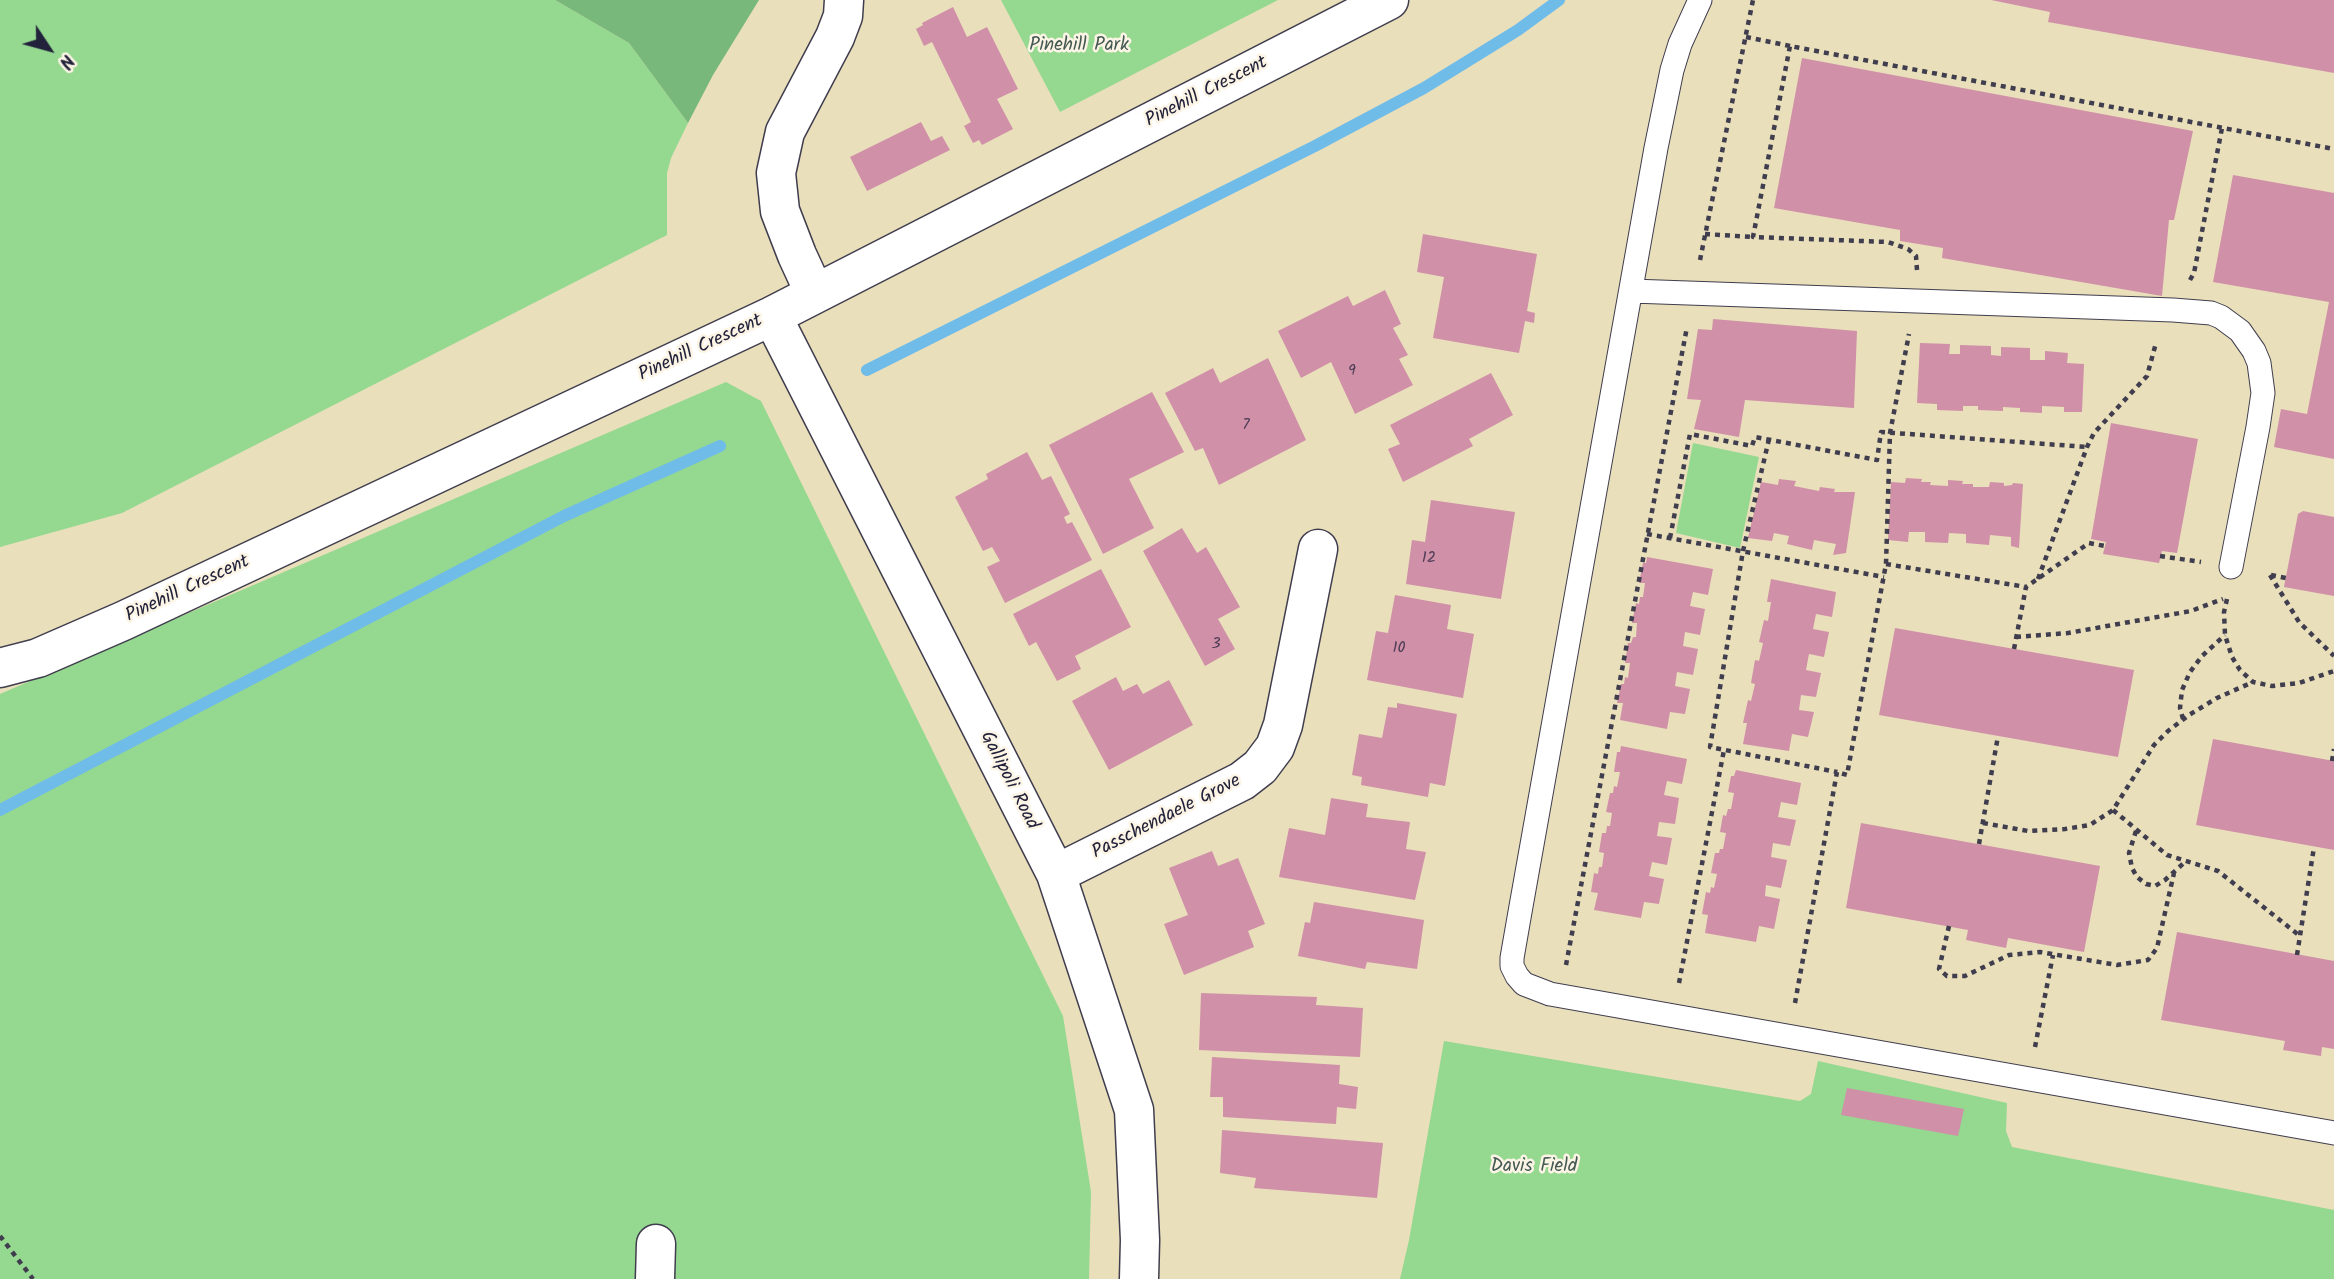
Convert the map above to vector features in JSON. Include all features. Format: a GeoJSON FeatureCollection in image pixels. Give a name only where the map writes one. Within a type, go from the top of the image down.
{"type":"FeatureCollection","features":[{"type":"Feature","properties":{"kind":"street"},"geometry":{"type":"LineString","coordinates":[[815,294],[780,211],[776,173],[785,132],[835,37],[843,16],[844,0]]}},
{"type":"Feature","properties":{"kind":"street","name":"Pinehill Crescent"},"geometry":{"type":"LineString","coordinates":[[0,668],[38,658],[123,621],[772,316],[1388,0]]}},
{"type":"Feature","properties":{"kind":"street","name":"Gallipoli Road"},"geometry":{"type":"LineString","coordinates":[[772,316],[1056,874],[1134,1110],[1140,1240],[1139,1279]]}},
{"type":"Feature","properties":{"kind":"street","name":"Passchendaele Grove"},"geometry":{"type":"LineString","coordinates":[[1056,874],[1242,782],[1260,767],[1275,747],[1283,725],[1318,549]]}},
{"type":"Feature","properties":{"kind":"lane"},"geometry":{"type":"LineString","coordinates":[[1700,0],[1680,44],[1672,70],[1515,943],[1512,967],[1517,976],[1524,984],[1550,994],[2334,1133]]}},
{"type":"Feature","properties":{"kind":"lane"},"geometry":{"type":"LineString","coordinates":[[1631,291],[2211,313],[2230,322],[2248,341],[2259,362],[2263,393],[2231,567]]}},
{"type":"Feature","properties":{"kind":"path"},"geometry":{"type":"LineString","coordinates":[[1564,971],[1705,234],[1753,0]]}},
{"type":"Feature","properties":{"kind":"path"},"geometry":{"type":"LineString","coordinates":[[1746,37],[2334,149]]}},
{"type":"Feature","properties":{"kind":"path"},"geometry":{"type":"LineString","coordinates":[[1753,237],[1790,46]]}},
{"type":"Feature","properties":{"kind":"path"},"geometry":{"type":"LineString","coordinates":[[2038,579],[2094,433],[2147,376],[2157,342],[2194,273],[2222,128]]}},
{"type":"Feature","properties":{"kind":"path"},"geometry":{"type":"LineString","coordinates":[[1705,234],[1888,242],[1908,249],[1916,256],[1914,301],[1904,368],[1890,433],[1886,564],[1847,775],[1710,747],[1743,551],[1769,439]]}},
{"type":"Feature","properties":{"kind":"path"},"geometry":{"type":"LineString","coordinates":[[1917,271],[1930,272]]}},
{"type":"Feature","properties":{"kind":"path"},"geometry":{"type":"LineString","coordinates":[[1670,538],[1690,434],[1752,446],[1755,437],[1877,460],[1881,432],[2087,447]]}},
{"type":"Feature","properties":{"kind":"path"},"geometry":{"type":"LineString","coordinates":[[1647,534],[1884,578]]}},
{"type":"Feature","properties":{"kind":"path"},"geometry":{"type":"LineString","coordinates":[[1886,564],[2025,587],[2089,543],[2105,546]]}},
{"type":"Feature","properties":{"kind":"path"},"geometry":{"type":"LineString","coordinates":[[2160,556],[2242,569],[2229,589],[2224,612],[2225,635],[2232,657],[2240,670],[2253,682],[2272,686],[2299,682],[2334,671]]}},
{"type":"Feature","properties":{"kind":"path"},"geometry":{"type":"LineString","coordinates":[[2270,575],[2299,622],[2334,656]]}},
{"type":"Feature","properties":{"kind":"path"},"geometry":{"type":"LineString","coordinates":[[2014,649],[2025,587]]}},
{"type":"Feature","properties":{"kind":"path"},"geometry":{"type":"LineString","coordinates":[[2016,637],[2068,633],[2191,611],[2228,598]]}},
{"type":"Feature","properties":{"kind":"path"},"geometry":{"type":"LineString","coordinates":[[2183,719],[2180,708],[2182,690],[2190,672],[2225,635]]}},
{"type":"Feature","properties":{"kind":"path"},"geometry":{"type":"LineString","coordinates":[[1983,823],[2028,831],[2090,825],[2113,810],[2154,745],[2183,719],[2217,698],[2253,682]]}},
{"type":"Feature","properties":{"kind":"path"},"geometry":{"type":"LineString","coordinates":[[1979,844],[1998,736]]}},
{"type":"Feature","properties":{"kind":"path"},"geometry":{"type":"LineString","coordinates":[[2332,761],[2334,749]]}},
{"type":"Feature","properties":{"kind":"path"},"geometry":{"type":"LineString","coordinates":[[1677,990],[1724,750]]}},
{"type":"Feature","properties":{"kind":"path"},"geometry":{"type":"LineString","coordinates":[[1794,1011],[1837,772]]}},
{"type":"Feature","properties":{"kind":"path"},"geometry":{"type":"LineString","coordinates":[[2113,810],[2168,855],[2218,871],[2300,936]]}},
{"type":"Feature","properties":{"kind":"path"},"geometry":{"type":"LineString","coordinates":[[2136,831],[2129,853],[2132,868],[2137,877],[2146,884],[2155,886],[2186,861]]}},
{"type":"Feature","properties":{"kind":"path"},"geometry":{"type":"LineString","coordinates":[[2297,955],[2314,847]]}},
{"type":"Feature","properties":{"kind":"path"},"geometry":{"type":"LineString","coordinates":[[1949,926],[1939,968],[1947,976],[1965,976],[2009,955],[2040,952],[2117,965],[2148,960],[2157,947],[2174,873]]}},
{"type":"Feature","properties":{"kind":"path"},"geometry":{"type":"LineString","coordinates":[[2033,1053],[2053,955]]}},
{"type":"Feature","properties":{"kind":"path"},"geometry":{"type":"LineString","coordinates":[[0,1236],[33,1279]]}},
{"type":"Feature","properties":{"kind":"green space"},"geometry":{"type":"Polygon","coordinates":[[[0,0],[555,0],[629,43],[688,123],[671,158],[667,173],[667,235],[122,513],[0,547],[0,0]]]}},
{"type":"Feature","properties":{"kind":"green space"},"geometry":{"type":"Polygon","coordinates":[[[555,0],[759,0],[713,75],[688,123],[629,43],[555,0]]]}},
{"type":"Feature","properties":{"kind":"green space","name":"Pinehill Park"},"geometry":{"type":"Polygon","coordinates":[[[1001,0],[1278,0],[1060,112],[1001,0]]]}},
{"type":"Feature","properties":{"kind":"green space"},"geometry":{"type":"Polygon","coordinates":[[[726,382],[761,401],[1063,1016],[1091,1192],[1089,1279],[0,1279],[0,694],[726,382]]]}},
{"type":"Feature","properties":{"kind":"green space"},"geometry":{"type":"Polygon","coordinates":[[[1693,443],[1759,457],[1740,548],[1676,533],[1693,443]]]}},
{"type":"Feature","properties":{"kind":"green space","name":"Davis Field"},"geometry":{"type":"Polygon","coordinates":[[[1444,1041],[1800,1101],[1811,1094],[1818,1061],[2007,1103],[2006,1131],[2012,1147],[2334,1210],[2334,1279],[1400,1279],[1444,1041]]]}},
{"type":"Feature","properties":{"kind":"building"},"geometry":{"type":"Polygon","coordinates":[[[1991,0],[2334,0],[2334,73],[2048,22],[2050,12],[1991,0]]]}},
{"type":"Feature","properties":{"kind":"building"},"geometry":{"type":"Polygon","coordinates":[[[953,7],[967,37],[987,27],[1018,89],[997,99],[1013,129],[982,145],[979,140],[973,143],[964,126],[971,122],[932,42],[924,46],[916,29],[953,7]]]}},
{"type":"Feature","properties":{"kind":"building"},"geometry":{"type":"Polygon","coordinates":[[[1802,58],[2193,131],[2174,220],[2169,220],[2162,296],[1942,258],[1943,248],[1900,241],[1900,230],[1774,208],[1802,58]]]}},
{"type":"Feature","properties":{"kind":"building"},"geometry":{"type":"Polygon","coordinates":[[[921,122],[931,141],[942,136],[950,150],[867,191],[850,157],[921,122]]]}},
{"type":"Feature","properties":{"kind":"building"},"geometry":{"type":"Polygon","coordinates":[[[2233,175],[2334,193],[2334,459],[2274,447],[2281,409],[2307,414],[2329,302],[2213,282],[2233,175]]]}},
{"type":"Feature","properties":{"kind":"building"},"geometry":{"type":"Polygon","coordinates":[[[1423,234],[1537,254],[1527,311],[1535,313],[1534,323],[1525,321],[1519,353],[1433,338],[1444,277],[1417,272],[1423,234]]]}},
{"type":"Feature","properties":{"kind":"building"},"geometry":{"type":"Polygon","coordinates":[[[1385,290],[1401,324],[1393,328],[1408,355],[1399,359],[1413,385],[1355,414],[1331,362],[1301,378],[1278,331],[1348,296],[1353,306],[1385,290]]]}},
{"type":"Feature","properties":{"kind":"building"},"geometry":{"type":"Polygon","coordinates":[[[1713,319],[1857,331],[1854,408],[1745,400],[1739,437],[1694,429],[1701,400],[1687,399],[1698,329],[1712,330],[1713,319]]]}},
{"type":"Feature","properties":{"kind":"building"},"geometry":{"type":"Polygon","coordinates":[[[1920,343],[1950,344],[1949,354],[1960,354],[1960,345],[1991,346],[1991,355],[2001,356],[2001,347],[2030,348],[2030,360],[2045,360],[2045,351],[2068,353],[2067,363],[2084,364],[2082,412],[2064,412],[2064,407],[2042,406],[2042,413],[2020,412],[2020,408],[2003,407],[2003,411],[1978,410],[1978,406],[1963,406],[1963,411],[1937,410],[1937,404],[1917,403],[1920,343]]]}},
{"type":"Feature","properties":{"kind":"building"},"geometry":{"type":"Polygon","coordinates":[[[1268,358],[1306,440],[1219,485],[1203,448],[1195,451],[1165,393],[1213,368],[1220,383],[1268,358]]]}},
{"type":"Feature","properties":{"kind":"building"},"geometry":{"type":"Polygon","coordinates":[[[1491,373],[1513,415],[1469,439],[1473,446],[1403,482],[1388,449],[1400,444],[1390,425],[1491,373]]]}},
{"type":"Feature","properties":{"kind":"building"},"geometry":{"type":"Polygon","coordinates":[[[1152,392],[1184,452],[1129,479],[1154,528],[1103,554],[1049,445],[1152,392]]]}},
{"type":"Feature","properties":{"kind":"building"},"geometry":{"type":"Polygon","coordinates":[[[2111,423],[2198,439],[2177,553],[2162,551],[2159,563],[2103,554],[2106,542],[2091,539],[2111,423]]]}},
{"type":"Feature","properties":{"kind":"building"},"geometry":{"type":"Polygon","coordinates":[[[1027,452],[1042,480],[1051,476],[1070,514],[1064,517],[1067,524],[1072,522],[1092,560],[1005,603],[987,567],[1000,561],[992,547],[983,551],[955,497],[988,479],[986,474],[1027,452]]]}},
{"type":"Feature","properties":{"kind":"building"},"geometry":{"type":"Polygon","coordinates":[[[1906,478],[1922,479],[1921,482],[1931,482],[1930,485],[1948,486],[1948,480],[1963,481],[1962,484],[1973,484],[1973,487],[1989,487],[1990,482],[2004,483],[2004,486],[2023,484],[2019,548],[2011,546],[2011,537],[1990,535],[1989,545],[1966,543],[1966,534],[1949,533],[1948,543],[1925,542],[1925,532],[1909,532],[1908,542],[1888,540],[1891,482],[1905,483],[1906,478]]]}},
{"type":"Feature","properties":{"kind":"building"},"geometry":{"type":"Polygon","coordinates":[[[1779,479],[1796,481],[1794,486],[1819,491],[1820,487],[1835,489],[1834,492],[1855,492],[1846,553],[1833,555],[1836,544],[1814,540],[1812,550],[1787,544],[1789,536],[1774,533],[1772,541],[1748,538],[1761,482],[1778,485],[1779,479]]]}},
{"type":"Feature","properties":{"kind":"building"},"geometry":{"type":"Polygon","coordinates":[[[1431,500],[1515,512],[1501,599],[1406,584],[1412,540],[1425,542],[1431,500]]]}},
{"type":"Feature","properties":{"kind":"building"},"geometry":{"type":"Polygon","coordinates":[[[2303,511],[2334,517],[2334,596],[2284,587],[2298,514],[2303,511]]]}},
{"type":"Feature","properties":{"kind":"building"},"geometry":{"type":"Polygon","coordinates":[[[1182,528],[1197,553],[1206,547],[1240,607],[1218,619],[1235,649],[1205,666],[1143,551],[1182,528]]]}},
{"type":"Feature","properties":{"kind":"building"},"geometry":{"type":"Polygon","coordinates":[[[1647,557],[1713,569],[1708,595],[1693,592],[1690,606],[1705,609],[1700,635],[1685,632],[1683,646],[1698,649],[1693,675],[1677,672],[1675,686],[1690,689],[1685,714],[1670,712],[1667,729],[1620,720],[1623,703],[1617,703],[1621,684],[1624,684],[1625,677],[1628,678],[1630,663],[1625,663],[1628,643],[1636,637],[1637,623],[1632,623],[1636,603],[1639,604],[1640,597],[1643,597],[1645,583],[1639,583],[1647,557]]]}},
{"type":"Feature","properties":{"kind":"building"},"geometry":{"type":"Polygon","coordinates":[[[1101,569],[1131,627],[1075,656],[1081,669],[1057,681],[1036,642],[1029,646],[1013,614],[1101,569]]]}},
{"type":"Feature","properties":{"kind":"building"},"geometry":{"type":"Polygon","coordinates":[[[1771,579],[1836,592],[1832,617],[1816,614],[1813,629],[1829,632],[1824,657],[1809,654],[1806,670],[1821,673],[1816,697],[1801,695],[1799,710],[1814,712],[1808,737],[1792,734],[1789,751],[1743,744],[1747,723],[1743,723],[1755,684],[1751,683],[1755,660],[1759,661],[1763,643],[1759,642],[1764,620],[1768,621],[1771,602],[1767,602],[1771,579]]]}},
{"type":"Feature","properties":{"kind":"building"},"geometry":{"type":"Polygon","coordinates":[[[1395,595],[1451,605],[1447,629],[1474,634],[1463,698],[1367,680],[1376,631],[1388,633],[1395,595]]]}},
{"type":"Feature","properties":{"kind":"building"},"geometry":{"type":"Polygon","coordinates":[[[1895,628],[2134,670],[2118,757],[1879,715],[1895,628]]]}},
{"type":"Feature","properties":{"kind":"building"},"geometry":{"type":"Polygon","coordinates":[[[1116,677],[1123,691],[1137,684],[1143,694],[1169,680],[1193,725],[1109,770],[1072,701],[1116,677]]]}},
{"type":"Feature","properties":{"kind":"building"},"geometry":{"type":"Polygon","coordinates":[[[1397,703],[1457,714],[1445,786],[1430,783],[1428,797],[1361,785],[1362,777],[1352,775],[1359,734],[1382,738],[1388,707],[1397,708],[1397,703]]]}},
{"type":"Feature","properties":{"kind":"building"},"geometry":{"type":"Polygon","coordinates":[[[2213,739],[2334,761],[2334,850],[2196,825],[2213,739]]]}},
{"type":"Feature","properties":{"kind":"building"},"geometry":{"type":"Polygon","coordinates":[[[1621,746],[1687,759],[1682,784],[1667,781],[1664,795],[1679,798],[1675,824],[1659,822],[1657,836],[1672,838],[1667,865],[1652,862],[1649,876],[1664,879],[1659,904],[1644,902],[1641,918],[1594,910],[1598,893],[1591,892],[1594,873],[1598,874],[1599,867],[1602,867],[1604,853],[1599,852],[1602,833],[1606,833],[1607,826],[1610,826],[1612,813],[1606,812],[1610,793],[1613,793],[1614,786],[1617,787],[1620,772],[1614,772],[1617,752],[1620,752],[1621,746]]]}},
{"type":"Feature","properties":{"kind":"building"},"geometry":{"type":"Polygon","coordinates":[[[1736,770],[1801,783],[1797,805],[1781,802],[1778,817],[1796,820],[1790,846],[1773,843],[1771,857],[1787,860],[1781,888],[1766,885],[1765,896],[1780,899],[1774,929],[1759,926],[1756,942],[1705,933],[1708,915],[1702,914],[1706,892],[1710,893],[1711,887],[1714,888],[1717,874],[1711,873],[1715,853],[1723,849],[1726,833],[1720,832],[1723,815],[1726,816],[1728,809],[1731,809],[1734,793],[1728,792],[1731,776],[1734,776],[1736,770]]]}},
{"type":"Feature","properties":{"kind":"building"},"geometry":{"type":"Polygon","coordinates":[[[1331,798],[1368,804],[1366,817],[1410,822],[1406,849],[1426,852],[1415,900],[1279,877],[1289,828],[1325,835],[1331,798]]]}},
{"type":"Feature","properties":{"kind":"building"},"geometry":{"type":"Polygon","coordinates":[[[1861,823],[2100,866],[2084,952],[2008,938],[2006,948],[1966,940],[1968,930],[1846,908],[1861,823]]]}},
{"type":"Feature","properties":{"kind":"building"},"geometry":{"type":"Polygon","coordinates":[[[1212,851],[1218,866],[1238,858],[1265,924],[1248,931],[1254,947],[1184,975],[1164,924],[1188,915],[1169,868],[1212,851]]]}},
{"type":"Feature","properties":{"kind":"building"},"geometry":{"type":"Polygon","coordinates":[[[1314,902],[1424,920],[1417,969],[1367,962],[1365,969],[1298,956],[1305,922],[1310,923],[1314,902]]]}},
{"type":"Feature","properties":{"kind":"building"},"geometry":{"type":"Polygon","coordinates":[[[2177,932],[2334,961],[2334,1049],[2322,1047],[2321,1056],[2283,1050],[2285,1041],[2161,1020],[2177,932]]]}},
{"type":"Feature","properties":{"kind":"building"},"geometry":{"type":"Polygon","coordinates":[[[1201,993],[1317,997],[1316,1005],[1363,1008],[1360,1057],[1199,1050],[1201,993]]]}},
{"type":"Feature","properties":{"kind":"building"},"geometry":{"type":"Polygon","coordinates":[[[1212,1057],[1340,1065],[1339,1084],[1358,1087],[1356,1109],[1337,1107],[1336,1124],[1223,1117],[1223,1097],[1210,1097],[1212,1057]]]}},
{"type":"Feature","properties":{"kind":"building"},"geometry":{"type":"Polygon","coordinates":[[[1847,1088],[1964,1109],[1958,1136],[1841,1115],[1847,1088]]]}},
{"type":"Feature","properties":{"kind":"building"},"geometry":{"type":"Polygon","coordinates":[[[1222,1130],[1383,1143],[1377,1198],[1254,1188],[1256,1178],[1220,1173],[1222,1130]]]}},
{"type":"Feature","properties":{"kind":"waterway"},"geometry":{"type":"LineString","coordinates":[[867,370],[1315,146],[1424,88],[1518,30],[1559,0]]}},
{"type":"Feature","properties":{"kind":"waterway"},"geometry":{"type":"LineString","coordinates":[[0,810],[564,516],[720,446]]}}]}
